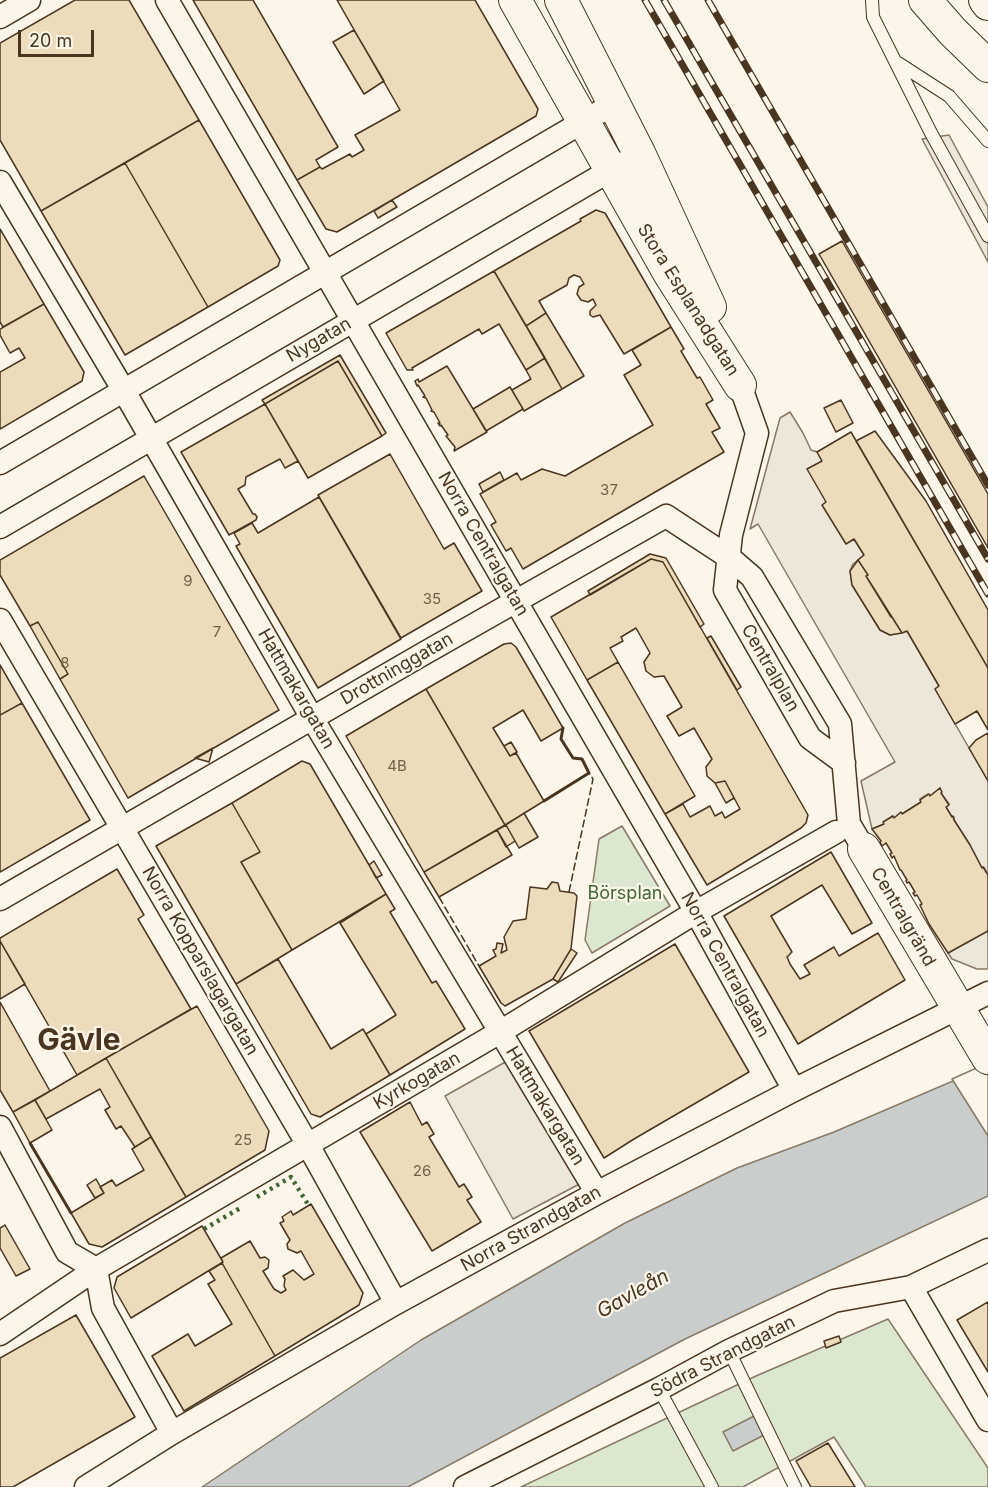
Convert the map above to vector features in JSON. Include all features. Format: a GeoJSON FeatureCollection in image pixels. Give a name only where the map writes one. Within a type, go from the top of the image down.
{"type":"FeatureCollection","features":[{"type":"Feature","properties":{"kind":"street"},"geometry":{"type":"LineString","coordinates":[[0,17],[29,0]]}},
{"type":"Feature","properties":{"kind":"street","name":"Norra Centralgatan"},"geometry":{"type":"LineString","coordinates":[[167,0],[696,912],[794,1090]]}},
{"type":"Feature","properties":{"kind":"street","name":"Stora Esplanadgatan"},"geometry":{"type":"LineString","coordinates":[[515,0],[669,273],[740,385]]}},
{"type":"Feature","properties":{"kind":"street","name":"Stora Esplanadgatan"},"geometry":{"type":"LineString","coordinates":[[561,0],[639,153],[724,337],[740,385]]}},
{"type":"Feature","properties":{"kind":"street"},"geometry":{"type":"LineString","coordinates":[[925,0],[953,32],[988,66]]}},
{"type":"Feature","properties":{"kind":"street"},"geometry":{"type":"LineString","coordinates":[[985,0],[988,4]]}},
{"type":"Feature","properties":{"kind":"street"},"geometry":{"type":"LineString","coordinates":[[0,463],[615,104]]}},
{"type":"Feature","properties":{"kind":"street","name":"Nygatan"},"geometry":{"type":"LineString","coordinates":[[0,527],[639,153]]}},
{"type":"Feature","properties":{"kind":"street","name":"Hattmakargatan"},"geometry":{"type":"LineString","coordinates":[[0,182],[152,438],[312,718],[597,1193]]}},
{"type":"Feature","properties":{"kind":"street","name":"Centralplan"},"geometry":{"type":"LineString","coordinates":[[740,385],[757,433],[732,535],[725,590],[810,738],[844,763]]}},
{"type":"Feature","properties":{"kind":"street","name":"Drottninggatan"},"geometry":{"type":"LineString","coordinates":[[0,899],[666,516],[730,558]]}},
{"type":"Feature","properties":{"kind":"street","name":"Centralplan"},"geometry":{"type":"LineString","coordinates":[[730,558],[752,577],[840,724],[850,835]]}},
{"type":"Feature","properties":{"kind":"street","name":"Norra Kopparslagargatan"},"geometry":{"type":"LineString","coordinates":[[0,620],[308,1145],[396,1303]]}},
{"type":"Feature","properties":{"kind":"street","name":"Kyrkogatan"},"geometry":{"type":"LineString","coordinates":[[0,1334],[96,1269],[501,1032],[696,912],[850,835]]}},
{"type":"Feature","properties":{"kind":"street","name":"Centralgränd"},"geometry":{"type":"LineString","coordinates":[[850,835],[988,1058]]}},
{"type":"Feature","properties":{"kind":"street","name":"Norra Strandgatan"},"geometry":{"type":"LineString","coordinates":[[86,1487],[172,1433],[396,1303],[597,1193],[794,1090],[988,993]]}},
{"type":"Feature","properties":{"kind":"street"},"geometry":{"type":"LineString","coordinates":[[0,1127],[67,1252],[96,1269],[103,1308],[172,1433]]}},
{"type":"Feature","properties":{"kind":"street","name":"Södra Strandgatan"},"geometry":{"type":"LineString","coordinates":[[465,1487],[490,1481],[729,1351],[834,1301],[911,1287],[988,1250]]}},
{"type":"Feature","properties":{"kind":"street"},"geometry":{"type":"LineString","coordinates":[[911,1287],[988,1420]]}},
{"type":"Feature","properties":{"kind":"lane"},"geometry":{"type":"LineString","coordinates":[[872,0],[873,17],[931,133],[988,236]]}},
{"type":"Feature","properties":{"kind":"lane"},"geometry":{"type":"LineString","coordinates":[[897,62],[949,96],[988,141]]}},
{"type":"Feature","properties":{"kind":"lane"},"geometry":{"type":"LineString","coordinates":[[729,1351],[795,1487]]}},
{"type":"Feature","properties":{"kind":"lane"},"geometry":{"type":"LineString","coordinates":[[659,1389],[712,1487]]}},
{"type":"Feature","properties":{"kind":"green space","name":"Börsplan"},"geometry":{"type":"Polygon","coordinates":[[[622,826],[670,906],[592,953],[585,940],[599,839],[622,826]]]}},
{"type":"Feature","properties":{"kind":"green space"},"geometry":{"type":"Polygon","coordinates":[[[888,1319],[988,1468],[988,1487],[866,1487],[834,1437],[743,1487],[521,1487],[756,1376],[888,1319]]]}},
{"type":"Feature","properties":{"kind":"shaded area"},"geometry":{"type":"Polygon","coordinates":[[[949,135],[988,207],[988,262],[922,139],[949,135]]]}},
{"type":"Feature","properties":{"kind":"shaded area"},"geometry":{"type":"Polygon","coordinates":[[[790,412],[811,450],[817,452],[822,461],[826,502],[823,505],[846,543],[854,539],[864,555],[853,564],[850,571],[852,585],[880,630],[890,635],[907,631],[939,686],[935,689],[988,781],[988,875],[946,807],[949,804],[940,788],[930,796],[928,794],[920,799],[921,802],[902,814],[894,818],[892,816],[884,824],[872,829],[861,781],[895,762],[758,524],[750,529],[780,418],[790,412]]]}},
{"type":"Feature","properties":{"kind":"shaded area"},"geometry":{"type":"Polygon","coordinates":[[[988,931],[988,969],[977,969],[952,959],[948,953],[988,931]]]}},
{"type":"Feature","properties":{"kind":"shaded area"},"geometry":{"type":"Polygon","coordinates":[[[516,1056],[587,1180],[513,1219],[445,1096],[516,1056]]]}},
{"type":"Feature","properties":{"kind":"water","name":"Gavleån"},"geometry":{"type":"Polygon","coordinates":[[[988,1066],[988,1196],[685,1339],[408,1487],[202,1487],[421,1340],[625,1223],[737,1168],[834,1132],[988,1066]]]}},
{"type":"Feature","properties":{"kind":"water"},"geometry":{"type":"Polygon","coordinates":[[[756,1415],[766,1434],[733,1451],[723,1432],[756,1415]]]}},
{"type":"Feature","properties":{"kind":"pier"},"geometry":{"type":"Polygon","coordinates":[[[988,1063],[988,1136],[952,1079],[988,1063]]]}},
{"type":"Feature","properties":{"kind":"building"},"geometry":{"type":"Polygon","coordinates":[[[75,0],[129,0],[199,120],[41,211],[0,140],[0,43],[75,0]]]}},
{"type":"Feature","properties":{"kind":"building"},"geometry":{"type":"Polygon","coordinates":[[[193,0],[253,0],[338,147],[316,160],[320,167],[297,180],[193,0]]]}},
{"type":"Feature","properties":{"kind":"building"},"geometry":{"type":"Polygon","coordinates":[[[337,0],[475,0],[538,109],[536,116],[337,232],[326,229],[297,180],[320,167],[322,169],[350,154],[352,157],[364,150],[355,135],[400,110],[337,0]]]}},
{"type":"Feature","properties":{"kind":"building"},"geometry":{"type":"Polygon","coordinates":[[[354,30],[384,81],[364,94],[333,42],[354,30]]]}},
{"type":"Feature","properties":{"kind":"building"},"geometry":{"type":"Polygon","coordinates":[[[199,120],[280,260],[278,266],[208,307],[125,163],[199,120]]]}},
{"type":"Feature","properties":{"kind":"building"},"geometry":{"type":"Polygon","coordinates":[[[125,163],[208,307],[125,355],[41,211],[125,163]]]}},
{"type":"Feature","properties":{"kind":"building"},"geometry":{"type":"Polygon","coordinates":[[[392,200],[397,207],[378,218],[374,211],[392,200]]]}},
{"type":"Feature","properties":{"kind":"building"},"geometry":{"type":"Polygon","coordinates":[[[596,210],[605,213],[671,327],[624,354],[600,315],[593,317],[590,315],[590,311],[596,305],[593,299],[588,302],[581,300],[577,294],[579,287],[584,284],[580,277],[574,275],[569,278],[567,285],[539,301],[546,313],[526,326],[494,271],[596,210]]]}},
{"type":"Feature","properties":{"kind":"building"},"geometry":{"type":"Polygon","coordinates":[[[0,229],[44,304],[3,327],[0,322],[0,229]]]}},
{"type":"Feature","properties":{"kind":"building"},"geometry":{"type":"Polygon","coordinates":[[[842,241],[988,494],[988,548],[819,254],[842,241]]]}},
{"type":"Feature","properties":{"kind":"building"},"geometry":{"type":"Polygon","coordinates":[[[494,271],[545,358],[526,370],[499,324],[482,334],[479,329],[412,368],[413,370],[407,370],[386,333],[494,271]]]}},
{"type":"Feature","properties":{"kind":"building"},"geometry":{"type":"Polygon","coordinates":[[[44,304],[84,372],[82,381],[0,429],[0,372],[25,358],[19,348],[10,353],[0,335],[0,329],[44,304]]]}},
{"type":"Feature","properties":{"kind":"building"},"geometry":{"type":"Polygon","coordinates":[[[546,313],[584,376],[562,389],[526,326],[546,313]]]}},
{"type":"Feature","properties":{"kind":"building"},"geometry":{"type":"Polygon","coordinates":[[[671,327],[684,349],[681,351],[713,400],[706,404],[720,428],[712,432],[724,452],[523,569],[511,548],[506,551],[491,525],[496,522],[480,494],[517,473],[521,480],[542,469],[565,476],[653,425],[624,375],[641,365],[632,350],[671,327]]]}},
{"type":"Feature","properties":{"kind":"building"},"geometry":{"type":"Polygon","coordinates":[[[340,355],[386,433],[382,436],[338,361],[265,404],[262,400],[340,355]]]}},
{"type":"Feature","properties":{"kind":"building"},"geometry":{"type":"Polygon","coordinates":[[[545,358],[562,389],[524,411],[512,390],[531,379],[526,370],[545,358]]]}},
{"type":"Feature","properties":{"kind":"building"},"geometry":{"type":"Polygon","coordinates":[[[338,361],[382,436],[308,478],[265,404],[338,361]]]}},
{"type":"Feature","properties":{"kind":"building"},"geometry":{"type":"Polygon","coordinates":[[[447,366],[487,432],[454,451],[455,447],[438,423],[440,423],[415,381],[418,379],[419,382],[447,366]]]}},
{"type":"Feature","properties":{"kind":"building"},"geometry":{"type":"Polygon","coordinates":[[[510,387],[523,409],[486,431],[473,409],[510,387]]]}},
{"type":"Feature","properties":{"kind":"building"},"geometry":{"type":"Polygon","coordinates":[[[841,400],[853,423],[836,432],[824,408],[841,400]]]}},
{"type":"Feature","properties":{"kind":"building"},"geometry":{"type":"Polygon","coordinates":[[[265,404],[298,461],[285,468],[280,459],[246,477],[245,485],[238,489],[257,517],[256,520],[229,535],[181,452],[265,404]]]}},
{"type":"Feature","properties":{"kind":"building"},"geometry":{"type":"Polygon","coordinates":[[[875,431],[926,501],[988,610],[988,668],[856,441],[875,431]]]}},
{"type":"Feature","properties":{"kind":"building"},"geometry":{"type":"Polygon","coordinates":[[[851,432],[988,668],[988,730],[977,711],[955,724],[935,689],[939,686],[907,631],[902,633],[866,576],[868,575],[858,560],[864,555],[854,539],[846,544],[822,505],[826,502],[807,469],[822,461],[817,452],[851,432]]]}},
{"type":"Feature","properties":{"kind":"building"},"geometry":{"type":"Polygon","coordinates":[[[390,454],[444,549],[454,543],[482,591],[401,638],[318,495],[390,454]]]}},
{"type":"Feature","properties":{"kind":"building"},"geometry":{"type":"Polygon","coordinates":[[[500,472],[504,480],[483,492],[479,484],[500,472]]]}},
{"type":"Feature","properties":{"kind":"building"},"geometry":{"type":"Polygon","coordinates":[[[144,476],[279,710],[128,798],[60,679],[68,674],[38,622],[30,626],[0,575],[0,560],[144,476]]]}},
{"type":"Feature","properties":{"kind":"building"},"geometry":{"type":"Polygon","coordinates":[[[319,497],[401,639],[318,688],[236,546],[240,544],[234,533],[252,523],[258,533],[319,497]]]}},
{"type":"Feature","properties":{"kind":"building"},"geometry":{"type":"Polygon","coordinates":[[[650,554],[666,558],[704,624],[700,627],[663,562],[651,559],[590,595],[588,591],[650,554]]]}},
{"type":"Feature","properties":{"kind":"building"},"geometry":{"type":"Polygon","coordinates":[[[651,559],[663,562],[808,815],[806,823],[801,828],[707,885],[665,814],[683,804],[690,817],[710,806],[715,816],[722,812],[725,818],[740,809],[725,781],[715,783],[707,776],[706,767],[712,759],[694,728],[679,736],[667,716],[682,707],[664,676],[654,677],[646,671],[644,662],[650,653],[636,628],[621,637],[623,641],[610,648],[618,662],[587,680],[551,617],[651,559]]]}},
{"type":"Feature","properties":{"kind":"building"},"geometry":{"type":"Polygon","coordinates":[[[858,560],[902,633],[890,635],[880,630],[852,585],[850,571],[858,560]]]}},
{"type":"Feature","properties":{"kind":"building"},"geometry":{"type":"Polygon","coordinates":[[[38,622],[68,674],[60,679],[30,626],[38,622]]]}},
{"type":"Feature","properties":{"kind":"building"},"geometry":{"type":"Polygon","coordinates":[[[711,636],[741,687],[737,690],[707,638],[711,636]]]}},
{"type":"Feature","properties":{"kind":"building"},"geometry":{"type":"Polygon","coordinates":[[[511,643],[516,647],[563,728],[541,741],[523,710],[493,728],[510,756],[516,753],[544,801],[505,825],[426,689],[504,644],[511,643]]]}},
{"type":"Feature","properties":{"kind":"building"},"geometry":{"type":"Polygon","coordinates":[[[618,662],[695,796],[665,814],[587,680],[618,662]]]}},
{"type":"Feature","properties":{"kind":"building"},"geometry":{"type":"Polygon","coordinates":[[[0,665],[22,703],[0,715],[0,665]]]}},
{"type":"Feature","properties":{"kind":"building"},"geometry":{"type":"Polygon","coordinates":[[[426,689],[505,825],[424,872],[346,736],[426,689]]]}},
{"type":"Feature","properties":{"kind":"building"},"geometry":{"type":"Polygon","coordinates":[[[22,703],[90,820],[0,872],[0,715],[22,703]]]}},
{"type":"Feature","properties":{"kind":"building"},"geometry":{"type":"Polygon","coordinates":[[[988,733],[988,781],[969,748],[976,740],[988,733]]]}},
{"type":"Feature","properties":{"kind":"building"},"geometry":{"type":"Polygon","coordinates":[[[511,742],[517,752],[510,756],[504,746],[511,742]]]}},
{"type":"Feature","properties":{"kind":"building"},"geometry":{"type":"Polygon","coordinates":[[[213,748],[209,762],[195,758],[213,748]]]}},
{"type":"Feature","properties":{"kind":"building"},"geometry":{"type":"Polygon","coordinates":[[[302,761],[310,764],[386,894],[292,950],[241,862],[260,852],[232,803],[302,761]]]}},
{"type":"Feature","properties":{"kind":"building"},"geometry":{"type":"Polygon","coordinates":[[[725,781],[734,798],[726,803],[715,783],[725,781]]]}},
{"type":"Feature","properties":{"kind":"building"},"geometry":{"type":"Polygon","coordinates":[[[940,788],[949,805],[946,807],[988,875],[988,931],[948,953],[929,924],[920,905],[922,904],[917,895],[913,893],[915,892],[909,882],[907,883],[894,856],[892,858],[890,854],[892,853],[886,843],[882,846],[872,829],[901,812],[902,814],[940,788]]]}},
{"type":"Feature","properties":{"kind":"building"},"geometry":{"type":"Polygon","coordinates":[[[232,803],[260,852],[241,862],[292,950],[236,984],[156,846],[232,803]]]}},
{"type":"Feature","properties":{"kind":"building"},"geometry":{"type":"Polygon","coordinates":[[[524,813],[538,837],[519,848],[506,825],[524,813]]]}},
{"type":"Feature","properties":{"kind":"building"},"geometry":{"type":"Polygon","coordinates":[[[506,825],[515,841],[506,847],[497,830],[506,825]]]}},
{"type":"Feature","properties":{"kind":"building"},"geometry":{"type":"Polygon","coordinates":[[[497,830],[512,855],[439,897],[424,872],[497,830]]]}},
{"type":"Feature","properties":{"kind":"building"},"geometry":{"type":"Polygon","coordinates":[[[831,852],[872,923],[852,934],[822,885],[771,916],[792,952],[787,957],[790,964],[800,979],[810,974],[804,965],[834,947],[839,956],[878,933],[905,980],[798,1044],[724,916],[831,852]]]}},
{"type":"Feature","properties":{"kind":"building"},"geometry":{"type":"Polygon","coordinates":[[[374,861],[382,875],[376,878],[369,865],[374,861]]]}},
{"type":"Feature","properties":{"kind":"building"},"geometry":{"type":"Polygon","coordinates":[[[117,869],[144,915],[138,919],[191,1009],[77,1075],[0,938],[117,869]]]}},
{"type":"Feature","properties":{"kind":"building"},"geometry":{"type":"Polygon","coordinates":[[[552,882],[558,883],[560,891],[574,893],[577,896],[571,949],[553,979],[505,1006],[479,966],[496,956],[493,950],[496,949],[497,943],[503,944],[501,953],[507,950],[504,937],[513,921],[526,919],[530,887],[547,889],[552,882]]]}},
{"type":"Feature","properties":{"kind":"building"},"geometry":{"type":"Polygon","coordinates":[[[386,894],[395,909],[390,912],[432,983],[436,981],[465,1029],[390,1075],[366,1034],[396,1015],[340,923],[386,894]]]}},
{"type":"Feature","properties":{"kind":"building"},"geometry":{"type":"Polygon","coordinates":[[[0,941],[25,984],[0,999],[0,941]]]}},
{"type":"Feature","properties":{"kind":"building"},"geometry":{"type":"Polygon","coordinates":[[[675,944],[749,1072],[604,1158],[529,1031],[675,944]]]}},
{"type":"Feature","properties":{"kind":"building"},"geometry":{"type":"Polygon","coordinates":[[[571,949],[577,953],[558,982],[553,979],[571,949]]]}},
{"type":"Feature","properties":{"kind":"building"},"geometry":{"type":"Polygon","coordinates":[[[278,959],[331,1049],[363,1029],[390,1075],[320,1117],[311,1114],[236,984],[278,959]]]}},
{"type":"Feature","properties":{"kind":"building"},"geometry":{"type":"Polygon","coordinates":[[[0,1002],[50,1091],[13,1112],[0,1090],[0,1002]]]}},
{"type":"Feature","properties":{"kind":"building"},"geometry":{"type":"Polygon","coordinates":[[[197,1006],[269,1131],[265,1150],[186,1197],[106,1058],[197,1006]]]}},
{"type":"Feature","properties":{"kind":"building"},"geometry":{"type":"Polygon","coordinates":[[[106,1058],[151,1137],[135,1147],[121,1126],[116,1129],[105,1110],[110,1107],[100,1089],[46,1119],[35,1100],[106,1058]]]}},
{"type":"Feature","properties":{"kind":"building"},"geometry":{"type":"Polygon","coordinates":[[[35,1100],[52,1130],[30,1143],[13,1112],[35,1100]]]}},
{"type":"Feature","properties":{"kind":"building"},"geometry":{"type":"Polygon","coordinates":[[[410,1102],[422,1125],[427,1122],[434,1134],[429,1137],[459,1187],[464,1184],[472,1197],[467,1200],[481,1222],[432,1251],[360,1132],[410,1102]]]}},
{"type":"Feature","properties":{"kind":"building"},"geometry":{"type":"Polygon","coordinates":[[[151,1137],[186,1197],[102,1247],[89,1244],[71,1213],[104,1193],[100,1187],[112,1180],[116,1186],[144,1170],[132,1149],[151,1137]]]}},
{"type":"Feature","properties":{"kind":"building"},"geometry":{"type":"Polygon","coordinates":[[[96,1179],[104,1193],[95,1198],[87,1185],[96,1179]]]}},
{"type":"Feature","properties":{"kind":"building"},"geometry":{"type":"Polygon","coordinates":[[[311,1204],[363,1293],[359,1305],[275,1356],[221,1258],[250,1241],[260,1258],[265,1257],[269,1260],[268,1268],[263,1271],[274,1289],[281,1293],[286,1290],[283,1276],[293,1270],[304,1280],[314,1274],[301,1251],[297,1253],[288,1249],[287,1244],[290,1240],[280,1223],[284,1221],[282,1217],[291,1211],[293,1215],[311,1204]]]}},
{"type":"Feature","properties":{"kind":"building"},"geometry":{"type":"Polygon","coordinates":[[[5,1225],[30,1269],[16,1276],[0,1248],[0,1228],[5,1225]]]}},
{"type":"Feature","properties":{"kind":"building"},"geometry":{"type":"Polygon","coordinates":[[[202,1226],[223,1262],[131,1318],[114,1288],[117,1277],[202,1226]]]}},
{"type":"Feature","properties":{"kind":"building"},"geometry":{"type":"Polygon","coordinates":[[[222,1263],[275,1356],[184,1411],[152,1356],[188,1334],[195,1346],[232,1324],[208,1284],[215,1280],[209,1271],[222,1263]]]}},
{"type":"Feature","properties":{"kind":"building"},"geometry":{"type":"Polygon","coordinates":[[[988,1302],[988,1372],[957,1320],[988,1302]]]}},
{"type":"Feature","properties":{"kind":"building"},"geometry":{"type":"Polygon","coordinates":[[[76,1315],[135,1417],[13,1487],[0,1487],[0,1358],[76,1315]]]}},
{"type":"Feature","properties":{"kind":"building"},"geometry":{"type":"Polygon","coordinates":[[[839,1336],[841,1342],[826,1348],[824,1341],[839,1336]]]}},
{"type":"Feature","properties":{"kind":"building"},"geometry":{"type":"Polygon","coordinates":[[[828,1443],[855,1487],[811,1487],[796,1461],[828,1443]]]}},
{"type":"Feature","properties":{"kind":"railway"},"geometry":{"type":"LineString","coordinates":[[645,0],[988,594]]}},
{"type":"Feature","properties":{"kind":"railway"},"geometry":{"type":"LineString","coordinates":[[664,0],[988,559]]}},
{"type":"Feature","properties":{"kind":"railway"},"geometry":{"type":"LineString","coordinates":[[708,0],[988,485]]}},
{"type":"Feature","properties":{"kind":"hedge"},"geometry":{"type":"LineString","coordinates":[[257,1197],[291,1177],[309,1206]]}},
{"type":"Feature","properties":{"kind":"hedge"},"geometry":{"type":"LineString","coordinates":[[204,1229],[242,1207]]}},
{"type":"Feature","properties":{"kind":"fence"},"geometry":{"type":"LineString","coordinates":[[569,892],[593,779],[589,773]]}},
{"type":"Feature","properties":{"kind":"fence"},"geometry":{"type":"LineString","coordinates":[[439,897],[479,966]]}},
{"type":"Feature","properties":{"kind":"wall"},"geometry":{"type":"LineString","coordinates":[[544,801],[589,773],[582,759],[573,758],[561,739],[563,728]]}},
{"type":"Feature","properties":{"kind":"wall"},"geometry":{"type":"LineString","coordinates":[[30,1143],[71,1213]]}},
{"type":"Feature","properties":{"kind":"district","name":"Gävle"},"geometry":{"type":"Point","coordinates":[79,1041]}}]}
